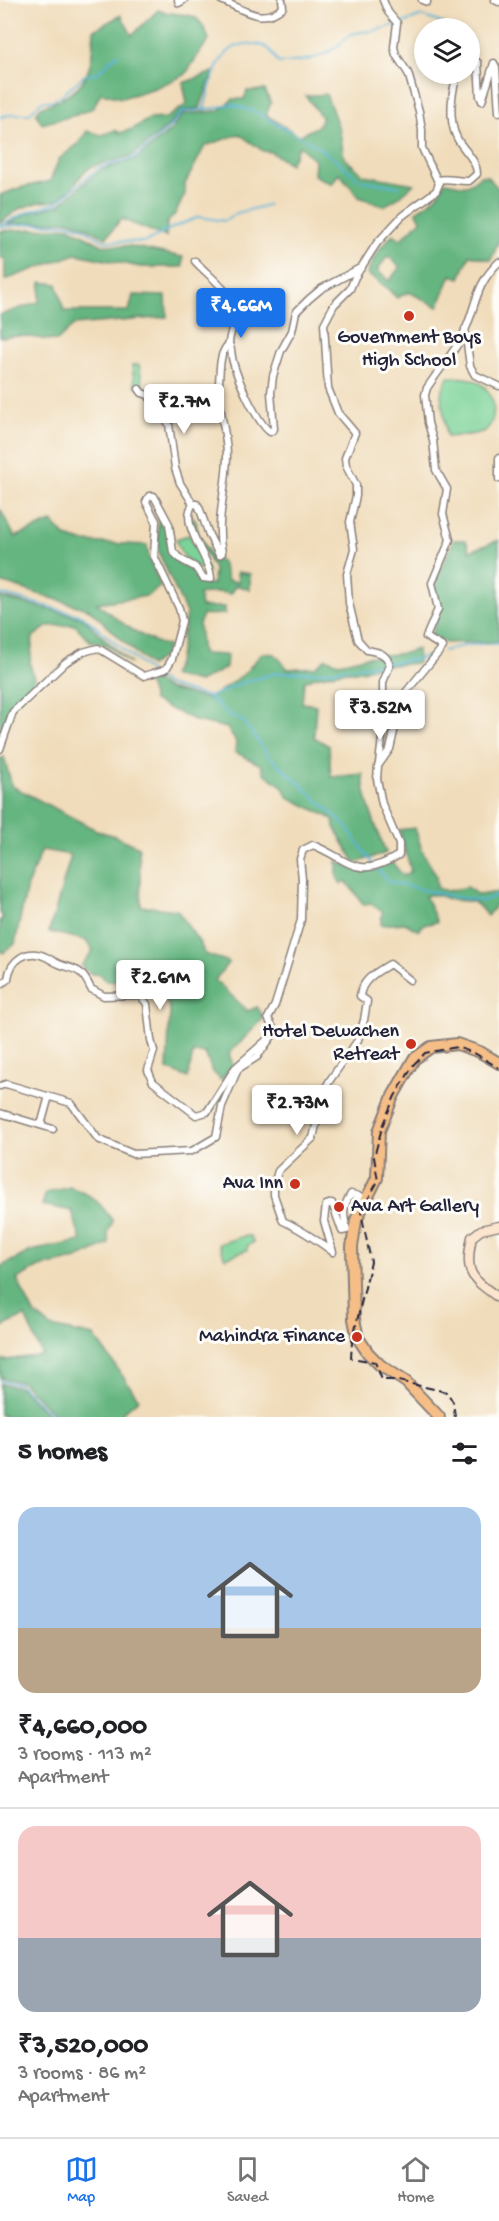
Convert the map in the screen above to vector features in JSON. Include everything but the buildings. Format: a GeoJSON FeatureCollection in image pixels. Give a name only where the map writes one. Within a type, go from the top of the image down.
{"type":"FeatureCollection","features":[{"type":"Feature","properties":{"kind":"highway"},"geometry":{"type":"LineString","coordinates":[[439,1417],[406,1382],[380,1365],[358,1338],[354,1319],[352,1247],[356,1220],[377,1178],[379,1131],[393,1096],[414,1059],[431,1047],[457,1044],[480,1052],[499,1063]]}},
{"type":"Feature","properties":{"kind":"main road"},"geometry":{"type":"LineString","coordinates":[[499,1226],[481,1230],[472,1237],[469,1251],[469,1267],[475,1282],[499,1298]]}},
{"type":"Feature","properties":{"kind":"street"},"geometry":{"type":"LineString","coordinates":[[178,0],[179,3],[184,0]]}},
{"type":"Feature","properties":{"kind":"street"},"geometry":{"type":"LineString","coordinates":[[221,0],[264,16],[276,14],[283,7],[282,0]]}},
{"type":"Feature","properties":{"kind":"street"},"geometry":{"type":"LineString","coordinates":[[275,1032],[268,1018],[275,1005],[301,920],[300,859],[303,850],[313,845],[333,853],[347,865],[361,868],[390,860],[399,855],[399,844],[382,804],[377,778],[383,730],[383,682],[389,661],[380,652],[367,650],[358,640],[349,603],[347,574],[354,549],[350,522],[357,496],[356,485],[346,466],[345,458],[355,433],[338,413],[328,388],[324,324],[333,305],[350,289],[354,277],[377,243],[402,216],[436,191],[439,184],[422,148],[422,130],[417,103],[408,73],[396,55],[394,47],[397,23],[388,12],[383,0]]}},
{"type":"Feature","properties":{"kind":"street"},"geometry":{"type":"LineString","coordinates":[[422,0],[427,2],[427,0]]}},
{"type":"Feature","properties":{"kind":"street"},"geometry":{"type":"LineString","coordinates":[[479,84],[482,100],[494,63],[499,112]]}},
{"type":"Feature","properties":{"kind":"street"},"geometry":{"type":"LineString","coordinates":[[438,180],[445,178],[460,182],[469,181],[477,174],[477,166],[455,135],[452,89],[454,84]]}},
{"type":"Feature","properties":{"kind":"street"},"geometry":{"type":"LineString","coordinates":[[195,261],[230,298],[236,318],[229,333],[233,362],[254,410],[270,432],[274,429],[272,393],[275,363],[292,331],[296,312],[309,298],[362,267]]}},
{"type":"Feature","properties":{"kind":"street"},"geometry":{"type":"LineString","coordinates":[[378,766],[390,748],[406,692],[443,647],[426,637],[438,609],[432,583],[450,540],[443,514],[447,489],[436,470],[436,456],[428,423],[425,395],[427,388],[461,338],[480,286],[487,274],[499,262]]}},
{"type":"Feature","properties":{"kind":"street"},"geometry":{"type":"LineString","coordinates":[[465,329],[471,366],[475,375],[499,386]]}},
{"type":"Feature","properties":{"kind":"street"},"geometry":{"type":"LineString","coordinates":[[139,389],[148,395],[169,424],[175,468],[180,483],[193,504],[199,507],[219,555],[222,553],[221,505],[228,454],[218,387],[222,355],[229,344]]}},
{"type":"Feature","properties":{"kind":"street"},"geometry":{"type":"LineString","coordinates":[[499,458],[499,479]]}},
{"type":"Feature","properties":{"kind":"street"},"geometry":{"type":"LineString","coordinates":[[0,748],[13,712],[66,662],[83,652],[98,648],[144,676],[166,669],[172,659],[182,621],[179,608],[154,556],[156,521],[146,502],[149,496],[154,496],[160,506],[169,524],[173,552],[195,567],[203,578],[211,579],[211,570],[191,527],[190,509],[193,504]]}},
{"type":"Feature","properties":{"kind":"street"},"geometry":{"type":"LineString","coordinates":[[0,986],[8,979],[13,962],[35,953],[57,964],[77,969],[91,989],[104,996],[140,995],[147,1004],[154,1051],[148,1070],[153,1082],[196,1115],[207,1112],[235,1068],[275,1032]]}},
{"type":"Feature","properties":{"kind":"street"},"geometry":{"type":"LineString","coordinates":[[367,1198],[351,1194],[345,1203],[343,1214],[346,1230],[342,1231],[332,1203],[326,1205],[324,1221],[333,1252],[296,1226],[283,1221],[274,1195],[274,1184],[279,1171],[313,1138],[324,1091],[358,1040],[367,1001],[360,996],[361,989],[370,976],[390,964],[410,980]]}},
{"type":"Feature","properties":{"kind":"street"},"geometry":{"type":"LineString","coordinates":[[0,1086],[6,1084],[71,1103],[98,1139],[133,1155],[192,1151],[216,1137],[222,1106],[238,1069],[257,1057],[275,1032]]}},
{"type":"Feature","properties":{"kind":"street"},"geometry":{"type":"LineString","coordinates":[[41,1125],[49,1096]]}},
{"type":"Feature","properties":{"kind":"street"},"geometry":{"type":"LineString","coordinates":[[0,1113],[53,1129]]}},
{"type":"Feature","properties":{"kind":"green space"},"geometry":{"type":"Polygon","coordinates":[[[158,10],[195,17],[200,21],[209,39],[185,75],[155,88],[122,98],[101,93],[93,108],[42,124],[36,114],[40,108],[67,95],[83,81],[90,64],[94,30],[121,15],[132,35],[158,10]]]}},
{"type":"Feature","properties":{"kind":"green space"},"geometry":{"type":"Polygon","coordinates":[[[213,72],[200,108],[182,111],[166,128],[132,156],[93,166],[84,172],[72,188],[56,201],[40,202],[19,209],[0,223],[0,195],[50,181],[59,159],[78,144],[87,131],[102,135],[115,130],[120,133],[149,119],[166,118],[187,104],[183,83],[213,72]]]}},
{"type":"Feature","properties":{"kind":"green space"},"geometry":{"type":"Polygon","coordinates":[[[265,90],[271,103],[266,115],[299,136],[318,126],[322,118],[306,96],[326,94],[340,131],[344,158],[364,175],[414,184],[398,198],[384,206],[359,197],[339,173],[332,184],[314,175],[315,160],[299,146],[290,164],[271,152],[263,151],[239,134],[205,146],[185,184],[185,194],[175,214],[167,223],[166,237],[121,219],[106,238],[69,221],[7,224],[28,213],[59,205],[100,170],[136,159],[171,130],[183,114],[219,111],[233,99],[244,99],[247,91],[265,90]]]}},
{"type":"Feature","properties":{"kind":"green space"},"geometry":{"type":"Polygon","coordinates":[[[480,176],[487,176],[499,189],[499,240],[491,260],[470,255],[460,278],[451,275],[438,307],[409,292],[397,298],[367,274],[377,252],[393,234],[401,239],[421,220],[416,211],[437,196],[444,182],[466,185],[480,176]],[[388,256],[377,270],[389,281],[400,267],[388,256]]]}},
{"type":"Feature","properties":{"kind":"green space"},"geometry":{"type":"Polygon","coordinates":[[[69,227],[102,245],[130,246],[183,257],[183,267],[140,267],[76,254],[5,280],[5,259],[0,257],[0,231],[69,227]]]}},
{"type":"Feature","properties":{"kind":"green space"},"geometry":{"type":"Polygon","coordinates":[[[41,282],[57,284],[64,311],[129,311],[133,295],[166,296],[167,317],[74,325],[57,341],[22,336],[0,337],[0,315],[39,302],[41,282]]]}},
{"type":"Feature","properties":{"kind":"green space"},"geometry":{"type":"Polygon","coordinates":[[[132,365],[139,365],[143,386],[135,386],[132,365]]]}},
{"type":"Feature","properties":{"kind":"green space"},"geometry":{"type":"Polygon","coordinates":[[[448,377],[476,381],[488,391],[494,413],[485,431],[447,437],[441,394],[448,377]]]}},
{"type":"Feature","properties":{"kind":"green space"},"geometry":{"type":"Polygon","coordinates":[[[0,509],[15,537],[52,522],[66,537],[82,542],[147,545],[149,558],[161,586],[147,596],[97,603],[139,634],[168,646],[164,656],[150,666],[90,610],[0,582],[0,509]]]}},
{"type":"Feature","properties":{"kind":"green space"},"geometry":{"type":"Polygon","coordinates":[[[192,516],[196,520],[198,533],[214,561],[218,559],[222,562],[228,580],[238,582],[237,572],[250,574],[250,590],[236,585],[230,594],[219,592],[199,594],[201,607],[225,607],[225,614],[203,615],[199,624],[202,654],[227,655],[226,668],[199,682],[172,676],[179,658],[186,613],[158,551],[158,518],[164,519],[171,555],[180,564],[192,570],[206,584],[213,584],[214,569],[196,537],[192,516]]]}},
{"type":"Feature","properties":{"kind":"green space"},"geometry":{"type":"Polygon","coordinates":[[[189,535],[209,572],[192,564],[177,545],[176,539],[189,535]]]}},
{"type":"Feature","properties":{"kind":"green space"},"geometry":{"type":"Polygon","coordinates":[[[454,540],[466,540],[470,551],[499,540],[499,642],[446,643],[431,636],[440,609],[434,583],[454,540]]]}},
{"type":"Feature","properties":{"kind":"green space"},"geometry":{"type":"Polygon","coordinates":[[[0,597],[83,618],[131,664],[106,645],[90,641],[75,625],[48,626],[33,637],[30,664],[35,682],[10,707],[0,740],[0,597]]]}},
{"type":"Feature","properties":{"kind":"green space"},"geometry":{"type":"Polygon","coordinates":[[[417,649],[418,663],[346,671],[315,677],[304,682],[302,703],[316,705],[314,737],[329,746],[331,777],[363,774],[368,804],[386,853],[355,863],[334,827],[333,819],[288,797],[282,786],[264,773],[261,765],[235,752],[236,742],[227,728],[196,721],[153,701],[148,681],[156,681],[167,689],[208,699],[244,674],[262,653],[275,654],[288,669],[315,667],[326,658],[339,663],[365,657],[405,653],[417,649]]]}},
{"type":"Feature","properties":{"kind":"green space"},"geometry":{"type":"Polygon","coordinates":[[[4,757],[12,786],[98,831],[139,847],[141,906],[177,910],[205,954],[229,962],[215,980],[248,1011],[257,1007],[264,1018],[229,1054],[233,1065],[221,1080],[212,1071],[205,1053],[193,1053],[188,1078],[167,1069],[170,1010],[158,982],[144,977],[121,982],[106,981],[100,974],[91,974],[81,966],[93,950],[85,940],[49,932],[71,855],[42,850],[27,886],[15,944],[3,953],[0,950],[0,921],[3,917],[0,913],[0,759],[4,757]]]}},
{"type":"Feature","properties":{"kind":"green space"},"geometry":{"type":"Polygon","coordinates":[[[415,828],[423,853],[436,875],[437,888],[448,891],[467,887],[478,895],[498,892],[499,901],[487,916],[473,902],[433,895],[425,896],[437,922],[423,925],[419,931],[405,923],[381,925],[382,911],[370,903],[364,905],[346,881],[341,884],[337,877],[337,861],[357,868],[392,862],[403,876],[411,871],[399,830],[415,828]]]}},
{"type":"Feature","properties":{"kind":"green space"},"geometry":{"type":"Polygon","coordinates":[[[70,1187],[95,1200],[113,1221],[108,1233],[109,1244],[77,1259],[39,1267],[17,1279],[33,1312],[51,1327],[94,1336],[139,1399],[123,1412],[124,1417],[57,1417],[22,1382],[0,1378],[0,1361],[42,1355],[25,1316],[0,1328],[0,1267],[31,1251],[81,1241],[72,1211],[42,1205],[46,1193],[70,1187]]]}},
{"type":"Feature","properties":{"kind":"green space"},"geometry":{"type":"Polygon","coordinates":[[[250,1236],[254,1242],[247,1246],[247,1250],[225,1258],[219,1244],[250,1236]]]}},
{"type":"Feature","properties":{"kind":"green space"},"geometry":{"type":"Polygon","coordinates":[[[0,1384],[20,1387],[50,1417],[4,1417],[0,1415],[0,1384]]]}},
{"type":"Feature","properties":{"kind":"waterway"},"geometry":{"type":"LineString","coordinates":[[416,18],[421,16],[427,18]]}},
{"type":"Feature","properties":{"kind":"waterway"},"geometry":{"type":"LineString","coordinates":[[204,109],[218,65],[232,49],[254,44],[266,47],[278,63],[308,60],[338,46],[353,33],[377,30],[414,19]]}},
{"type":"Feature","properties":{"kind":"waterway"},"geometry":{"type":"LineString","coordinates":[[0,117],[29,114],[42,101],[52,101],[62,95],[85,75],[97,73],[118,54]]}},
{"type":"Feature","properties":{"kind":"waterway"},"geometry":{"type":"LineString","coordinates":[[0,226],[27,212],[57,203],[98,168],[134,158],[168,129],[182,112],[231,104],[258,113],[315,145],[359,180],[399,187]]}},
{"type":"Feature","properties":{"kind":"waterway"},"geometry":{"type":"LineString","coordinates":[[0,227],[69,224],[83,228],[104,241],[145,242],[199,217],[225,221],[237,213],[268,205]]}},
{"type":"Feature","properties":{"kind":"waterway"},"geometry":{"type":"LineString","coordinates":[[0,594],[83,616],[150,672]]}},
{"type":"Feature","properties":{"kind":"waterway"},"geometry":{"type":"LineString","coordinates":[[443,651],[471,645],[499,644]]}},
{"type":"Feature","properties":{"kind":"waterway"},"geometry":{"type":"LineString","coordinates":[[154,675],[166,685],[209,697],[241,683],[276,673],[320,672],[417,659],[435,654]]}},
{"type":"Feature","properties":{"kind":"waterway"},"geometry":{"type":"LineString","coordinates":[[209,697],[225,712],[244,722],[268,755],[346,826],[373,864]]}},
{"type":"Feature","properties":{"kind":"waterway"},"geometry":{"type":"LineString","coordinates":[[376,868],[390,882],[450,896],[482,901],[499,895]]}},
{"type":"Feature","properties":{"kind":"waterway"},"geometry":{"type":"LineString","coordinates":[[0,1381],[19,1384],[54,1417]]}},
{"type":"Feature","properties":{"kind":"railway"},"geometry":{"type":"LineString","coordinates":[[455,1417],[453,1402],[447,1392],[394,1380],[382,1380],[375,1362],[351,1358],[352,1342],[371,1262],[361,1212],[378,1181],[374,1157],[383,1124],[395,1096],[414,1064],[425,1053],[457,1047],[476,1054],[499,1068]]}},
{"type":"Feature","properties":{"kind":"place","name":"Government Boys High School"},"geometry":{"type":"Point","coordinates":[409,316]}},
{"type":"Feature","properties":{"kind":"place","name":"Hotel Dewachen Retreat"},"geometry":{"type":"Point","coordinates":[411,1044]}},
{"type":"Feature","properties":{"kind":"place","name":"Ava Inn"},"geometry":{"type":"Point","coordinates":[295,1184]}},
{"type":"Feature","properties":{"kind":"place","name":"Ava Art Gallery"},"geometry":{"type":"Point","coordinates":[339,1207]}},
{"type":"Feature","properties":{"kind":"place","name":"Mahindra Finance"},"geometry":{"type":"Point","coordinates":[357,1337]}}]}
